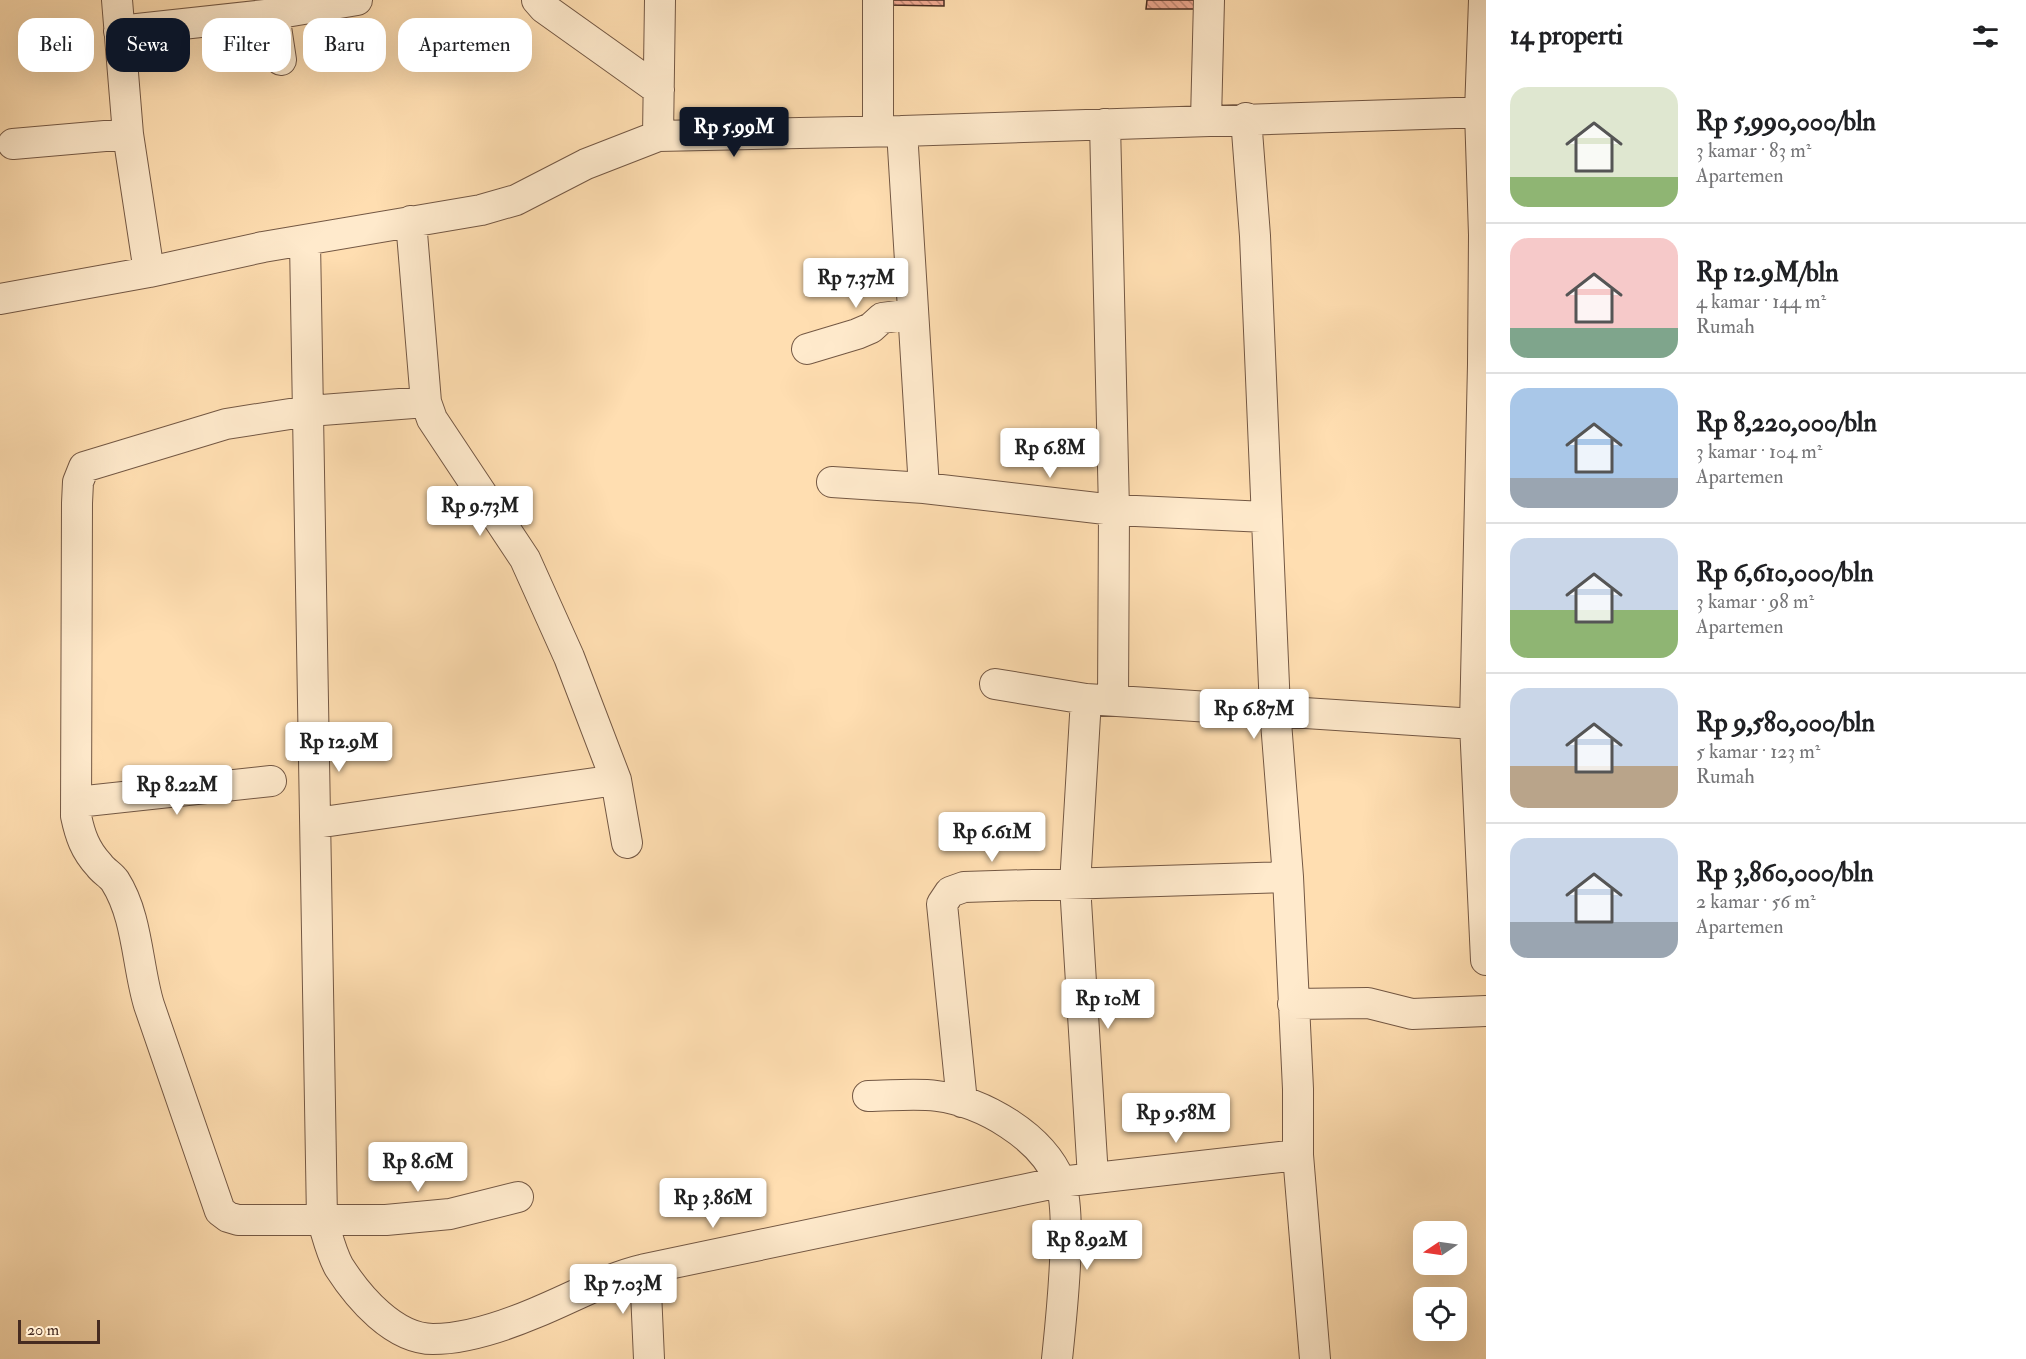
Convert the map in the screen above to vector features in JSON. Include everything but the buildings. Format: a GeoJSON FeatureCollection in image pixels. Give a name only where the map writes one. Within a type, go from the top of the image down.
{"type":"FeatureCollection","features":[{"type":"Feature","properties":{"kind":"street"},"geometry":{"type":"LineString","coordinates":[[117,0],[118,18]]}},
{"type":"Feature","properties":{"kind":"street"},"geometry":{"type":"LineString","coordinates":[[190,24],[274,14],[357,0]]}},
{"type":"Feature","properties":{"kind":"street"},"geometry":{"type":"LineString","coordinates":[[537,0],[544,8],[659,90]]}},
{"type":"Feature","properties":{"kind":"street"},"geometry":{"type":"LineString","coordinates":[[658,136],[660,0]]}},
{"type":"Feature","properties":{"kind":"street"},"geometry":{"type":"LineString","coordinates":[[878,0],[890,131],[913,314],[924,488]]}},
{"type":"Feature","properties":{"kind":"street"},"geometry":{"type":"LineString","coordinates":[[1206,120],[1209,0]]}},
{"type":"Feature","properties":{"kind":"street"},"geometry":{"type":"LineString","coordinates":[[1484,0],[1484,235],[1475,724],[1486,960]]}},
{"type":"Feature","properties":{"kind":"street"},"geometry":{"type":"LineString","coordinates":[[274,14],[275,18]]}},
{"type":"Feature","properties":{"kind":"street"},"geometry":{"type":"LineString","coordinates":[[123,72],[128,134],[149,272]]}},
{"type":"Feature","properties":{"kind":"street"},"geometry":{"type":"LineString","coordinates":[[0,299],[149,272],[263,247],[305,242],[481,210],[516,200],[586,164],[658,136],[1483,112]]}},
{"type":"Feature","properties":{"kind":"street"},"geometry":{"type":"LineString","coordinates":[[1246,118],[1255,236],[1275,710],[1288,877],[1298,1155],[1315,1359]]}},
{"type":"Feature","properties":{"kind":"street"},"geometry":{"type":"LineString","coordinates":[[1092,1177],[1075,885],[1100,700],[1114,510],[1105,124]]}},
{"type":"Feature","properties":{"kind":"street"},"geometry":{"type":"LineString","coordinates":[[13,144],[128,134]]}},
{"type":"Feature","properties":{"kind":"street"},"geometry":{"type":"LineString","coordinates":[[411,221],[426,402],[432,419],[446,444],[525,559],[569,657],[616,780],[627,843]]}},
{"type":"Feature","properties":{"kind":"street"},"geometry":{"type":"LineString","coordinates":[[305,242],[322,1219],[338,1266],[371,1307],[401,1331],[432,1339],[466,1336],[533,1314],[621,1274],[1060,1182],[1298,1155]]}},
{"type":"Feature","properties":{"kind":"street"},"geometry":{"type":"LineString","coordinates":[[807,349],[857,334],[871,328],[882,318],[913,314]]}},
{"type":"Feature","properties":{"kind":"street"},"geometry":{"type":"LineString","coordinates":[[426,402],[309,411],[226,424],[84,467],[78,482],[77,503],[76,816],[81,840],[98,865],[115,881],[129,915],[141,978],[220,1211],[238,1220],[386,1220],[450,1214],[518,1197]]}},
{"type":"Feature","properties":{"kind":"street"},"geometry":{"type":"LineString","coordinates":[[832,482],[924,488],[1114,510],[1266,517]]}},
{"type":"Feature","properties":{"kind":"street"},"geometry":{"type":"LineString","coordinates":[[995,684],[1100,700],[1475,724]]}},
{"type":"Feature","properties":{"kind":"street"},"geometry":{"type":"LineString","coordinates":[[316,823],[616,780]]}},
{"type":"Feature","properties":{"kind":"street"},"geometry":{"type":"LineString","coordinates":[[77,802],[271,781]]}},
{"type":"Feature","properties":{"kind":"street"},"geometry":{"type":"LineString","coordinates":[[962,1101],[942,904],[950,892],[964,887],[1288,877]]}},
{"type":"Feature","properties":{"kind":"street"},"geometry":{"type":"LineString","coordinates":[[1293,1004],[1368,1003],[1412,1014],[1486,1011]]}},
{"type":"Feature","properties":{"kind":"street"},"geometry":{"type":"LineString","coordinates":[[868,1096],[936,1096],[962,1101],[1013,1126],[1043,1151],[1060,1182],[1065,1223],[1057,1359]]}},
{"type":"Feature","properties":{"kind":"street"},"geometry":{"type":"LineString","coordinates":[[645,1269],[649,1359]]}}]}
